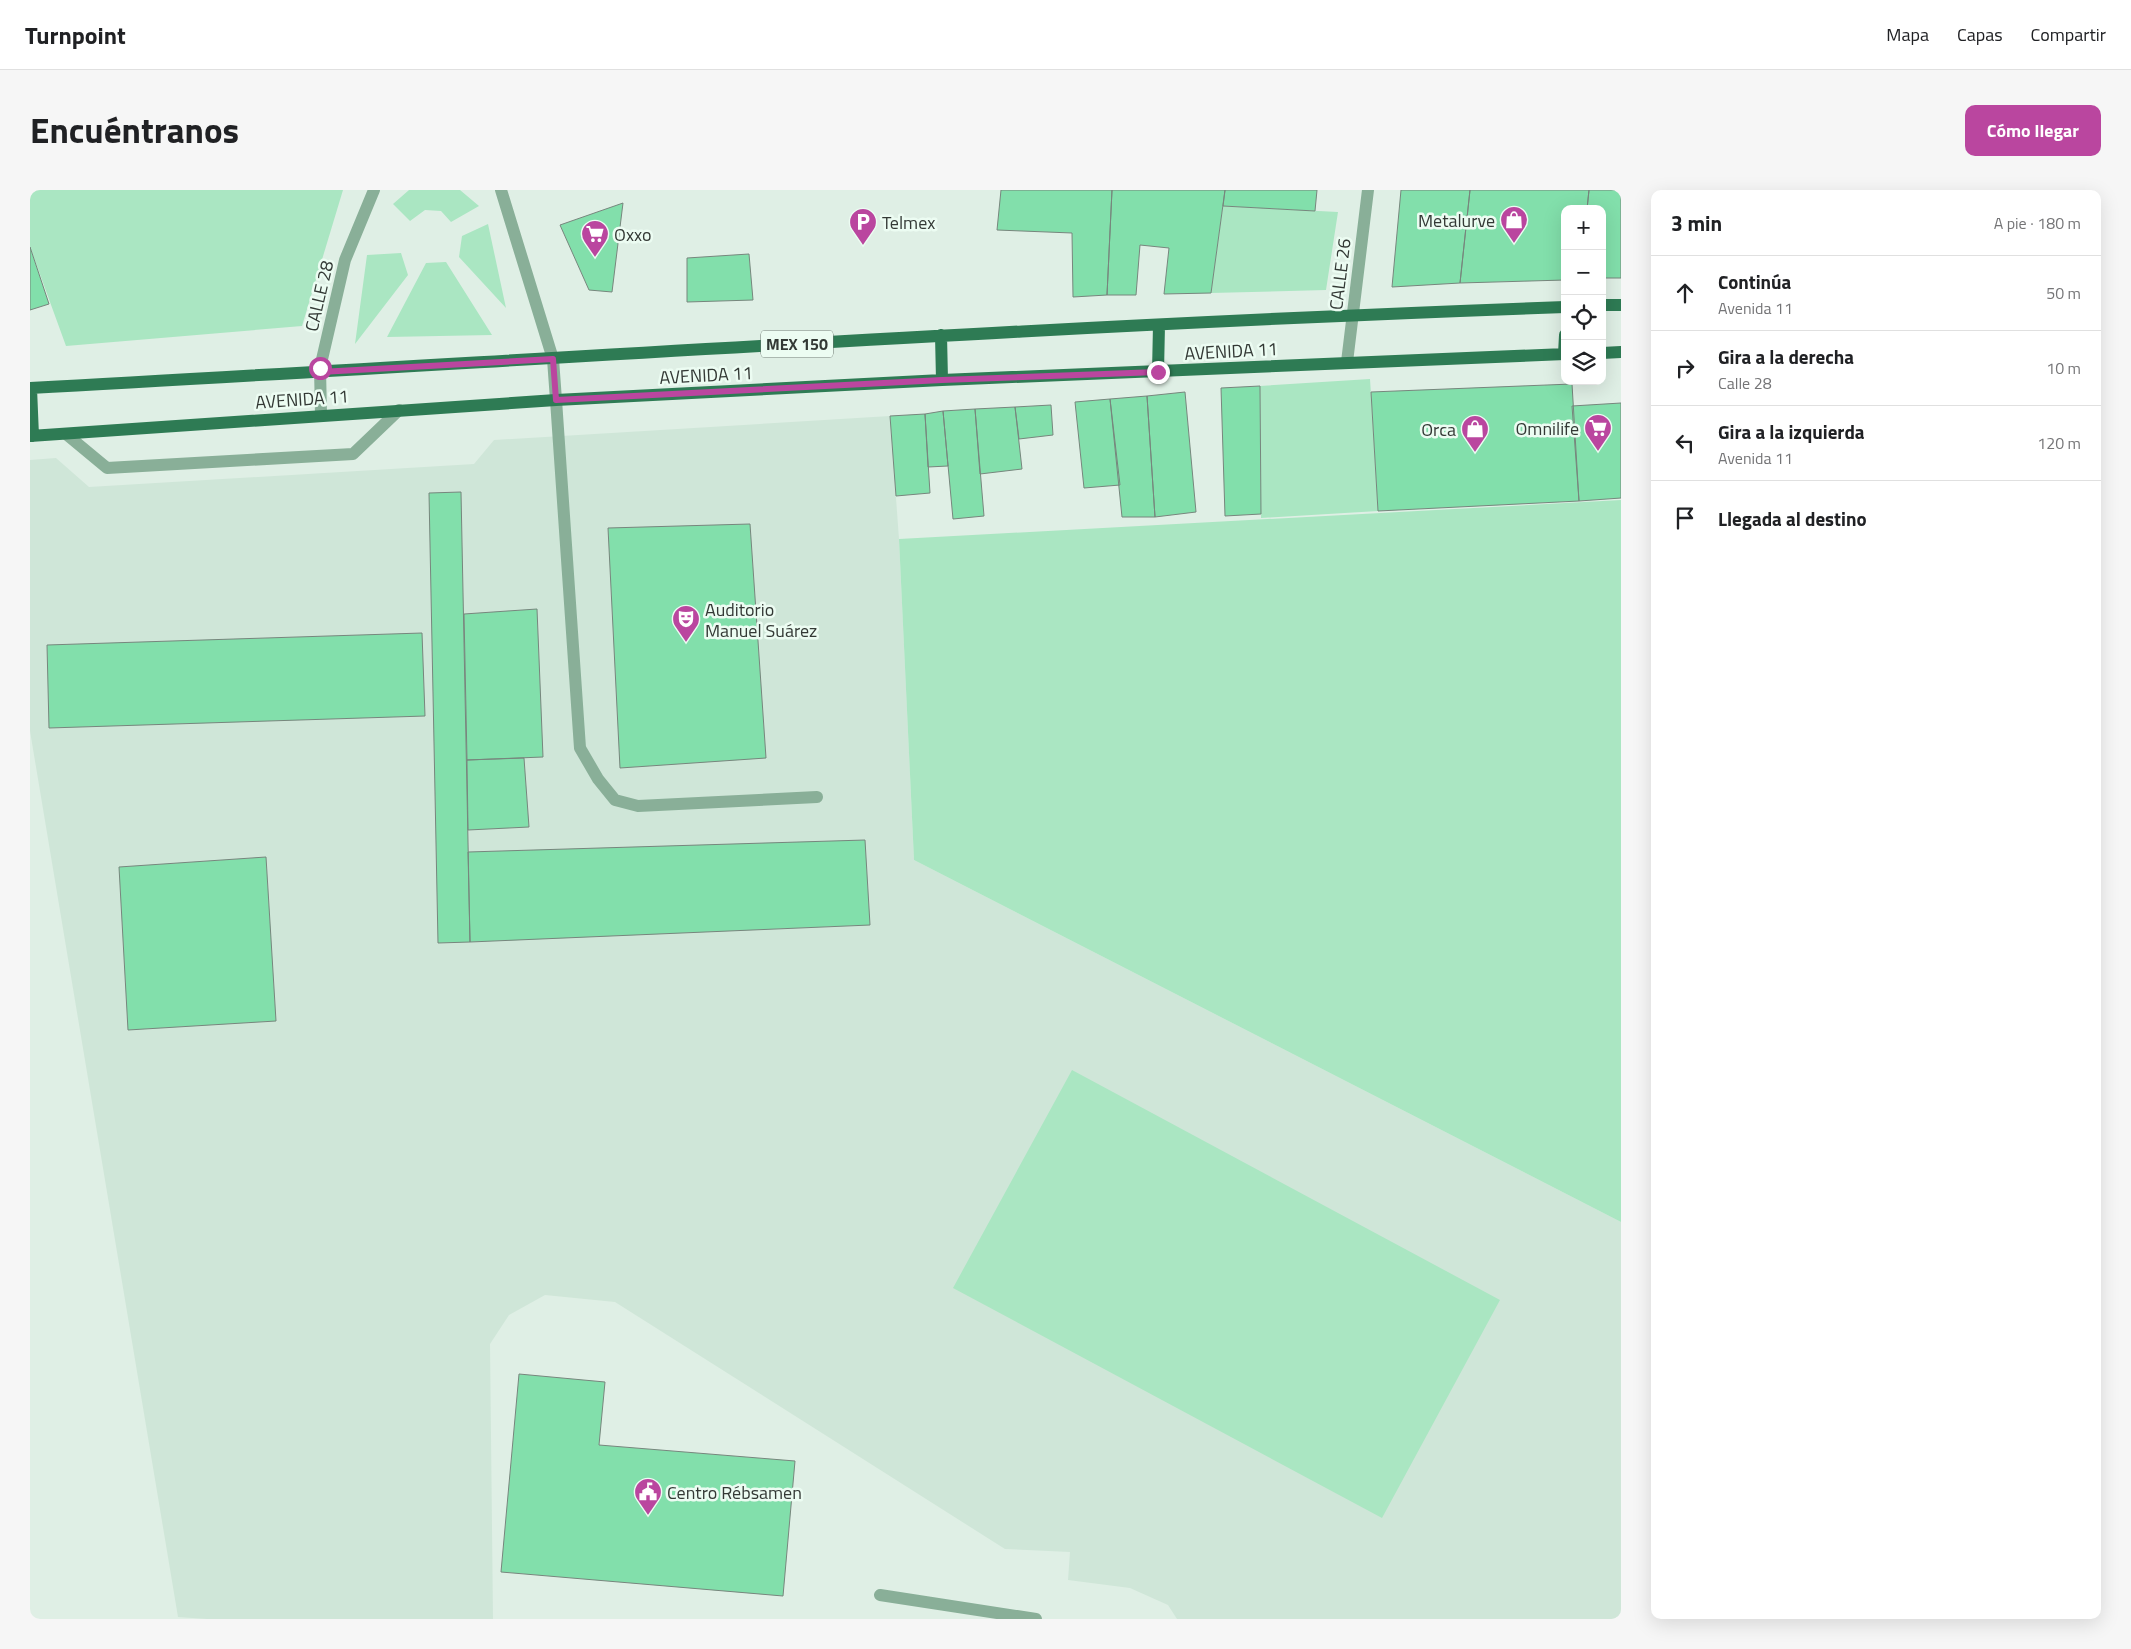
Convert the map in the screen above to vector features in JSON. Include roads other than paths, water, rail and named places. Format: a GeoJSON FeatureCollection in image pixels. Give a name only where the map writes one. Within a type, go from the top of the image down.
{"type":"FeatureCollection","features":[{"type":"Feature","properties":{"kind":"main road"},"geometry":{"type":"LineString","coordinates":[[1606,306],[1621,305]]}},
{"type":"Feature","properties":{"kind":"main road","name":"AVENIDA 11"},"geometry":{"type":"LineString","coordinates":[[31,388],[941,335],[1353,314],[1561,307]]}},
{"type":"Feature","properties":{"kind":"main road"},"geometry":{"type":"LineString","coordinates":[[1158,372],[1159,325]]}},
{"type":"Feature","properties":{"kind":"main road"},"geometry":{"type":"LineString","coordinates":[[941,335],[942,380]]}},
{"type":"Feature","properties":{"kind":"main road"},"geometry":{"type":"LineString","coordinates":[[1606,353],[1621,352]]}},
{"type":"Feature","properties":{"kind":"main road","name":"AVENIDA 11"},"geometry":{"type":"LineString","coordinates":[[32,436],[556,400],[942,380],[1561,354]]}},
{"type":"Feature","properties":{"kind":"main road"},"geometry":{"type":"LineString","coordinates":[[31,388],[32,436]]}},
{"type":"Feature","properties":{"kind":"street","name":"CALLE 28"},"geometry":{"type":"LineString","coordinates":[[321,415],[320,372],[345,260],[374,190]]}},
{"type":"Feature","properties":{"kind":"street"},"geometry":{"type":"LineString","coordinates":[[501,190],[553,359],[580,748],[598,779],[615,800],[638,806],[817,797]]}},
{"type":"Feature","properties":{"kind":"street","name":"CALLE 26"},"geometry":{"type":"LineString","coordinates":[[1346,362],[1368,190]]}},
{"type":"Feature","properties":{"kind":"street"},"geometry":{"type":"LineString","coordinates":[[66,434],[107,468],[353,454],[399,410]]}},
{"type":"Feature","properties":{"kind":"street"},"geometry":{"type":"LineString","coordinates":[[880,1595],[1036,1619]]}},
{"type":"Feature","properties":{"kind":"place","name":"Metalurve"},"geometry":{"type":"Point","coordinates":[1514,244]}},
{"type":"Feature","properties":{"kind":"place","name":"Telmex"},"geometry":{"type":"Point","coordinates":[863,246]}},
{"type":"Feature","properties":{"kind":"place","name":"Oxxo"},"geometry":{"type":"Point","coordinates":[595,258]}},
{"type":"Feature","properties":{"kind":"place","name":"Omnilife"},"geometry":{"type":"Point","coordinates":[1598,452]}},
{"type":"Feature","properties":{"kind":"place","name":"Orca"},"geometry":{"type":"Point","coordinates":[1475,453]}},
{"type":"Feature","properties":{"kind":"place","name":"Auditorio Manuel Suárez"},"geometry":{"type":"Point","coordinates":[686,643]}},
{"type":"Feature","properties":{"kind":"place","name":"Centro Rébsamen"},"geometry":{"type":"Point","coordinates":[648,1516]}}]}
